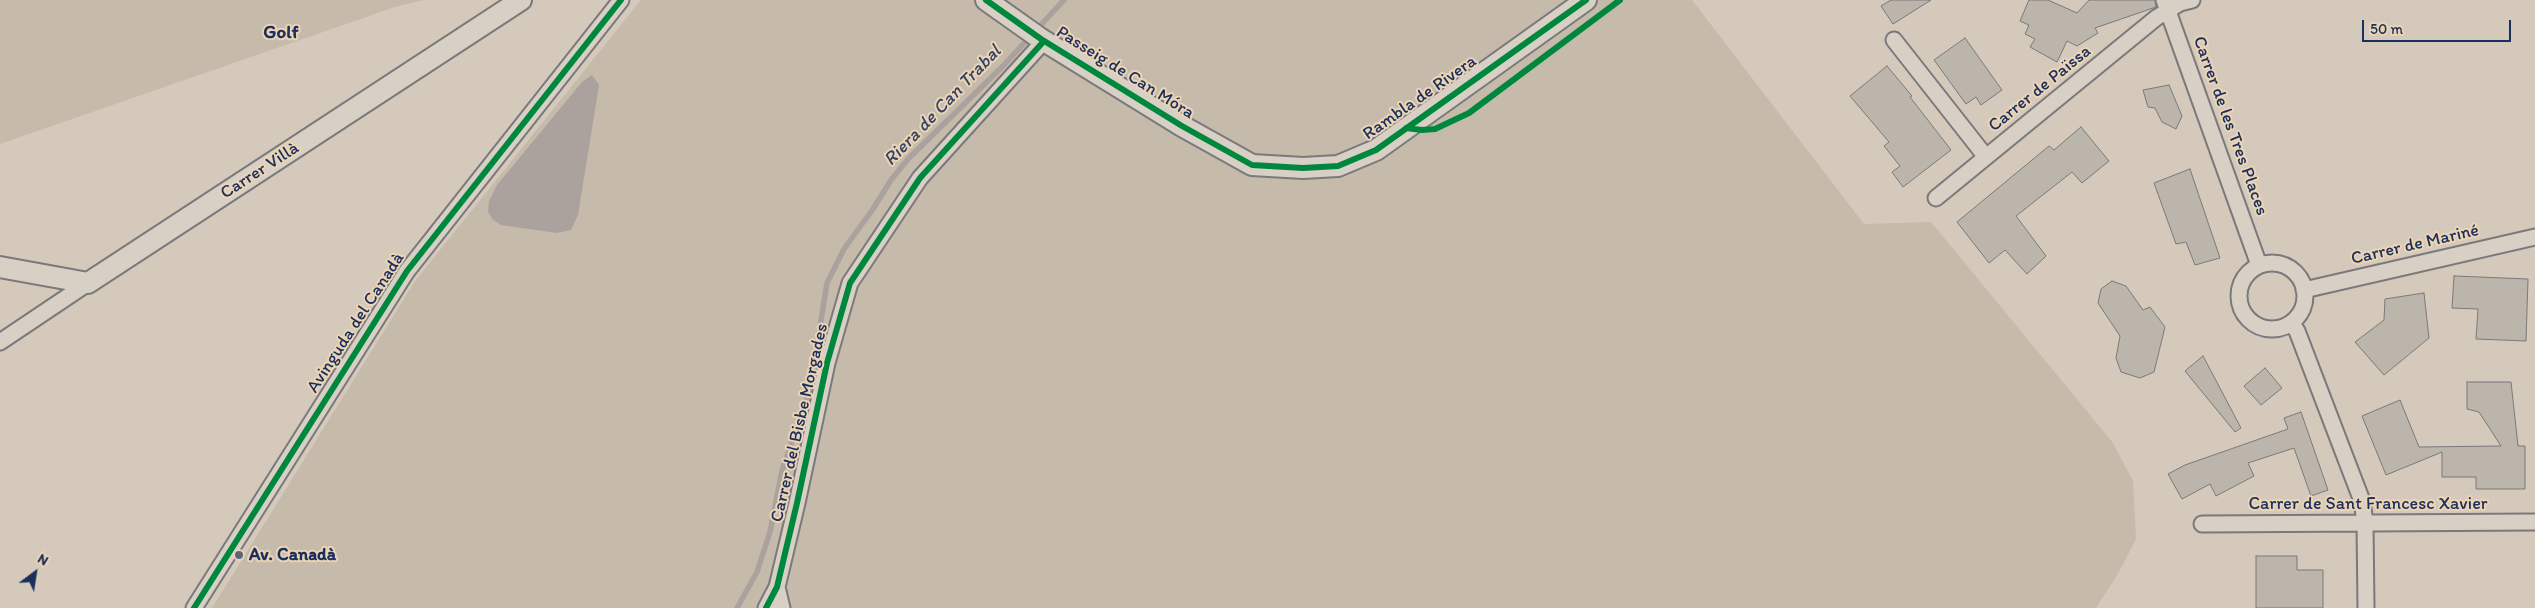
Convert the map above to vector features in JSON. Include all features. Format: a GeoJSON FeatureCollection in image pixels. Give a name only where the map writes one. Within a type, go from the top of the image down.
{"type":"FeatureCollection","features":[{"type":"Feature","properties":{"kind":"street","name":"Carrer Villà"},"geometry":{"type":"LineString","coordinates":[[0,342],[521,0]]}},
{"type":"Feature","properties":{"kind":"street","name":"Avinguda del Canadà"},"geometry":{"type":"LineString","coordinates":[[194,608],[407,271],[490,169],[568,64],[621,0]]}},
{"type":"Feature","properties":{"kind":"street","name":"Passeig de Can Móra"},"geometry":{"type":"LineString","coordinates":[[986,0],[1038,37],[1182,126],[1252,165]]}},
{"type":"Feature","properties":{"kind":"street","name":"Rambla de Rivera"},"geometry":{"type":"LineString","coordinates":[[1252,165],[1303,168],[1338,166],[1376,150],[1586,0]]}},
{"type":"Feature","properties":{"kind":"street","name":"Carrer de Païssa"},"geometry":{"type":"LineString","coordinates":[[1936,198],[2156,18],[2166,5],[2192,0]]}},
{"type":"Feature","properties":{"kind":"street","name":"Carrer de les Tres Places"},"geometry":{"type":"LineString","coordinates":[[2166,5],[2259,265]]}},
{"type":"Feature","properties":{"kind":"street","name":"Carrer del Bisbe Morgades"},"geometry":{"type":"LineString","coordinates":[[766,608],[776,587],[797,503],[827,364],[850,283],[920,178],[1038,37]]}},
{"type":"Feature","properties":{"kind":"street"},"geometry":{"type":"LineString","coordinates":[[1894,40],[1986,157]]}},
{"type":"Feature","properties":{"kind":"street","name":"Carrer de Mariné"},"geometry":{"type":"LineString","coordinates":[[2304,290],[2535,237]]}},
{"type":"Feature","properties":{"kind":"street"},"geometry":{"type":"LineString","coordinates":[[2270,263],[2282,265],[2292,270],[2300,279],[2304,290],[2304,302],[2300,314],[2291,323],[2278,329],[2264,328],[2252,322],[2242,312],[2239,298],[2240,285],[2248,273],[2259,265],[2270,263]]}},
{"type":"Feature","properties":{"kind":"street"},"geometry":{"type":"LineString","coordinates":[[0,267],[88,283]]}},
{"type":"Feature","properties":{"kind":"street"},"geometry":{"type":"LineString","coordinates":[[2291,323],[2297,331],[2362,501],[2366,523],[2366,608]]}},
{"type":"Feature","properties":{"kind":"street","name":"Carrer de Sant Francesc Xavier"},"geometry":{"type":"LineString","coordinates":[[2202,524],[2535,522]]}},
{"type":"Feature","properties":{"kind":"street"},"geometry":{"type":"LineString","coordinates":[[776,587],[782,608]]}},
{"type":"Feature","properties":{"kind":"shaded area"},"geometry":{"type":"Polygon","coordinates":[[[0,0],[424,0],[395,7],[0,144],[0,0]]]}},
{"type":"Feature","properties":{"kind":"shaded area"},"geometry":{"type":"Polygon","coordinates":[[[641,0],[1692,0],[1864,224],[1931,222],[2113,443],[2133,481],[2136,539],[2119,572],[2096,608],[212,608],[415,281],[641,0]]]}},
{"type":"Feature","properties":{"kind":"shaded area"},"geometry":{"type":"Polygon","coordinates":[[[592,75],[599,85],[578,215],[571,230],[557,233],[501,225],[493,220],[488,212],[489,201],[497,185],[582,82],[592,75]]]}},
{"type":"Feature","properties":{"kind":"building"},"geometry":{"type":"Polygon","coordinates":[[[1891,0],[1931,0],[1893,24],[1881,6],[1891,0]]]}},
{"type":"Feature","properties":{"kind":"building"},"geometry":{"type":"Polygon","coordinates":[[[2029,0],[2048,0],[2077,13],[2089,0],[2155,0],[2156,7],[2095,28],[2098,33],[2077,46],[2067,41],[2057,62],[2030,47],[2035,39],[2025,34],[2029,25],[2020,21],[2029,0]]]}},
{"type":"Feature","properties":{"kind":"building"},"geometry":{"type":"Polygon","coordinates":[[[1965,38],[2002,90],[1981,105],[1976,97],[1966,104],[1934,60],[1965,38]]]}},
{"type":"Feature","properties":{"kind":"building"},"geometry":{"type":"Polygon","coordinates":[[[1887,66],[1912,96],[1910,97],[1951,150],[1903,187],[1892,172],[1900,166],[1884,146],[1889,142],[1850,96],[1887,66]]]}},
{"type":"Feature","properties":{"kind":"building"},"geometry":{"type":"Polygon","coordinates":[[[2169,85],[2182,116],[2176,129],[2162,122],[2155,108],[2148,107],[2143,90],[2169,85]]]}},
{"type":"Feature","properties":{"kind":"building"},"geometry":{"type":"Polygon","coordinates":[[[2081,127],[2109,161],[2082,183],[2072,172],[2016,216],[2046,256],[2027,274],[2005,250],[1989,263],[1957,222],[2049,146],[2054,150],[2081,127]]]}},
{"type":"Feature","properties":{"kind":"building"},"geometry":{"type":"Polygon","coordinates":[[[2190,169],[2220,258],[2195,265],[2186,242],[2176,244],[2154,183],[2190,169]]]}},
{"type":"Feature","properties":{"kind":"building"},"geometry":{"type":"Polygon","coordinates":[[[2454,276],[2528,279],[2526,341],[2476,339],[2478,309],[2452,308],[2454,276]]]}},
{"type":"Feature","properties":{"kind":"building"},"geometry":{"type":"Polygon","coordinates":[[[2112,281],[2126,286],[2143,310],[2150,307],[2165,327],[2154,372],[2140,378],[2121,372],[2116,358],[2120,336],[2098,303],[2101,289],[2112,281]]]}},
{"type":"Feature","properties":{"kind":"building"},"geometry":{"type":"Polygon","coordinates":[[[2424,293],[2429,338],[2384,375],[2355,342],[2384,320],[2385,299],[2424,293]]]}},
{"type":"Feature","properties":{"kind":"building"},"geometry":{"type":"Polygon","coordinates":[[[2203,356],[2241,428],[2235,432],[2185,371],[2203,356]]]}},
{"type":"Feature","properties":{"kind":"building"},"geometry":{"type":"Polygon","coordinates":[[[2265,368],[2282,388],[2261,405],[2244,386],[2265,368]]]}},
{"type":"Feature","properties":{"kind":"building"},"geometry":{"type":"Polygon","coordinates":[[[2467,382],[2511,382],[2518,446],[2525,446],[2525,489],[2476,489],[2476,477],[2442,477],[2442,452],[2386,475],[2362,416],[2400,400],[2419,447],[2501,446],[2479,412],[2467,409],[2467,382]]]}},
{"type":"Feature","properties":{"kind":"building"},"geometry":{"type":"Polygon","coordinates":[[[2301,412],[2328,490],[2311,496],[2294,448],[2248,463],[2254,476],[2216,496],[2210,484],[2182,499],[2168,474],[2185,465],[2288,429],[2284,418],[2301,412]]]}},
{"type":"Feature","properties":{"kind":"building"},"geometry":{"type":"Polygon","coordinates":[[[2256,556],[2297,556],[2297,570],[2323,570],[2323,608],[2256,608],[2256,556]]]}},
{"type":"Feature","properties":{"kind":"waterway","name":"Riera de Can Trabal"},"geometry":{"type":"LineString","coordinates":[[737,608],[757,572],[770,532],[782,471],[810,388],[827,283],[844,249],[891,180],[908,159],[1003,66],[1064,0]]}},
{"type":"Feature","properties":{"kind":"cycle path"},"geometry":{"type":"LineString","coordinates":[[194,608],[407,271],[621,0]]}},
{"type":"Feature","properties":{"kind":"cycle path"},"geometry":{"type":"LineString","coordinates":[[986,0],[1041,39],[1182,126],[1252,165],[1303,168],[1338,166],[1376,150],[1586,0]]}},
{"type":"Feature","properties":{"kind":"cycle path"},"geometry":{"type":"LineString","coordinates":[[1406,128],[1435,129],[1469,113],[1620,0]]}},
{"type":"Feature","properties":{"kind":"cycle path"},"geometry":{"type":"LineString","coordinates":[[766,608],[777,587],[827,363],[850,283],[920,178],[1044,41]]}},
{"type":"Feature","properties":{"kind":"place","name":"Av. Canadà"},"geometry":{"type":"Point","coordinates":[239,555]}},
{"type":"Feature","properties":{"kind":"district","name":"Golf"},"geometry":{"type":"Point","coordinates":[281,33]}}]}
